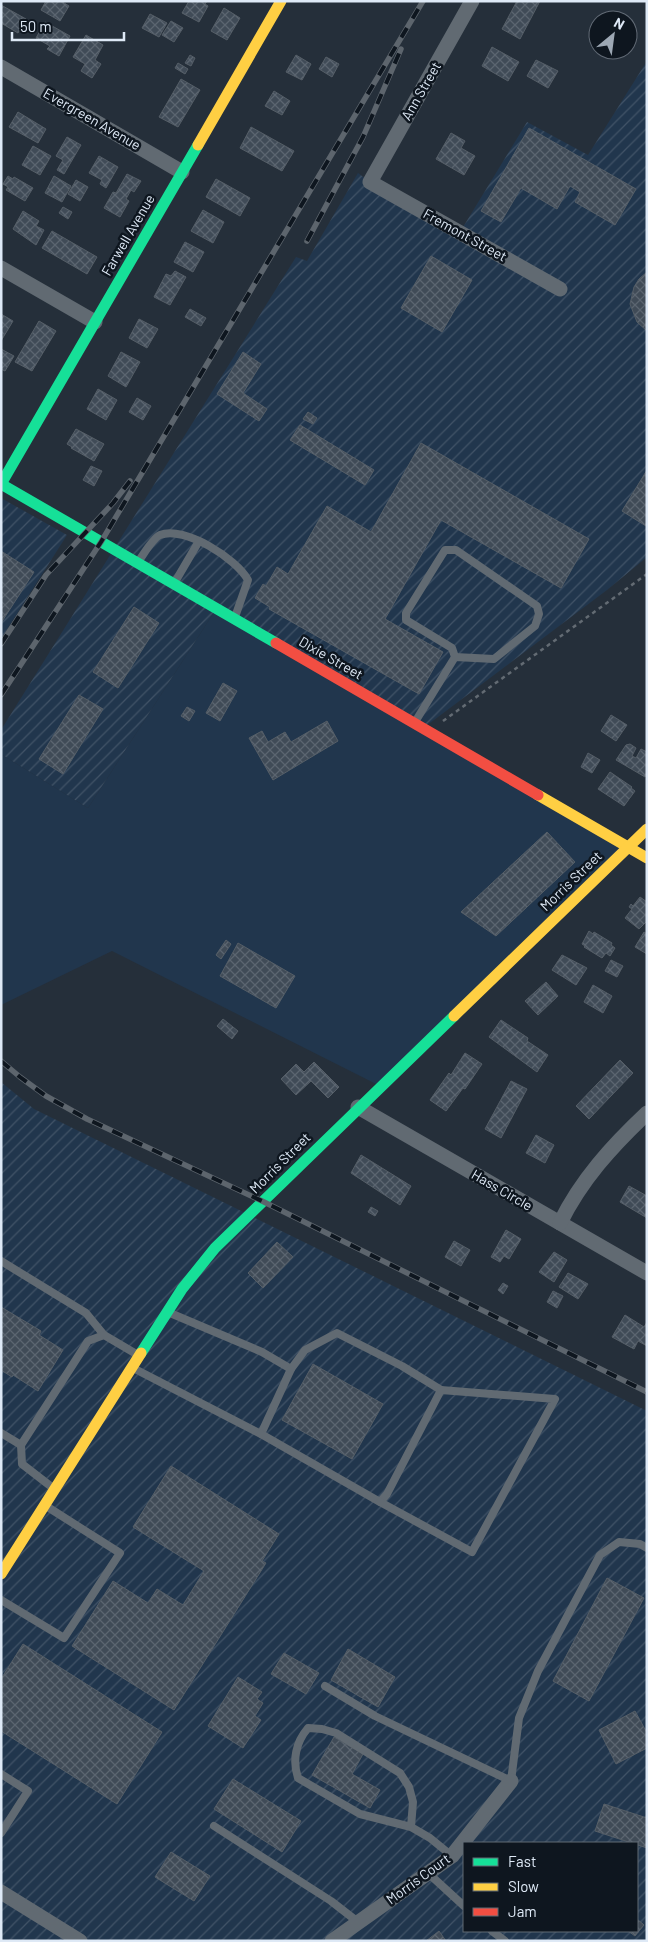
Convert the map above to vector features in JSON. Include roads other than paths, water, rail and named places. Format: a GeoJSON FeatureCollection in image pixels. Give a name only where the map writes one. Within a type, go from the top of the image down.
{"type":"FeatureCollection","features":[{"type":"Feature","properties":{"kind":"street","name":"Ann Street"},"geometry":{"type":"LineString","coordinates":[[370,182],[472,1]]}},
{"type":"Feature","properties":{"kind":"street","name":"Farwell Avenue"},"geometry":{"type":"LineString","coordinates":[[1,484],[278,2]]}},
{"type":"Feature","properties":{"kind":"street","name":"Evergreen Avenue"},"geometry":{"type":"LineString","coordinates":[[1,67],[182,172]]}},
{"type":"Feature","properties":{"kind":"street","name":"Fremont Street"},"geometry":{"type":"LineString","coordinates":[[370,182],[560,289]]}},
{"type":"Feature","properties":{"kind":"street"},"geometry":{"type":"LineString","coordinates":[[1,268],[95,322]]}},
{"type":"Feature","properties":{"kind":"street","name":"Dixie Street"},"geometry":{"type":"LineString","coordinates":[[1,484],[647,858]]}},
{"type":"Feature","properties":{"kind":"street","name":"Morris Street"},"geometry":{"type":"LineString","coordinates":[[1,1574],[182,1289],[215,1248],[358,1107],[647,829]]}},
{"type":"Feature","properties":{"kind":"street","name":"Hass Circle"},"geometry":{"type":"LineString","coordinates":[[358,1107],[647,1273]]}},
{"type":"Feature","properties":{"kind":"street"},"geometry":{"type":"LineString","coordinates":[[560,1223],[576,1194],[598,1163],[647,1113]]}},
{"type":"Feature","properties":{"kind":"street","name":"Morris Court"},"geometry":{"type":"LineString","coordinates":[[332,1941],[452,1856],[511,1781]]}},
{"type":"Feature","properties":{"kind":"street"},"geometry":{"type":"LineString","coordinates":[[1,1892],[80,1941]]}},
{"type":"Feature","properties":{"kind":"lane"},"geometry":{"type":"LineString","coordinates":[[137,563],[158,536],[170,532],[204,542],[244,572],[248,580],[234,619]]}},
{"type":"Feature","properties":{"kind":"lane"},"geometry":{"type":"LineString","coordinates":[[174,584],[200,541]]}},
{"type":"Feature","properties":{"kind":"lane"},"geometry":{"type":"LineString","coordinates":[[414,724],[454,657],[452,648],[406,620],[406,612],[445,550],[456,550],[537,606],[539,614],[535,626],[494,658],[454,657]]}},
{"type":"Feature","properties":{"kind":"lane"},"geometry":{"type":"LineString","coordinates":[[1,1261],[86,1314],[104,1335],[140,1356]]}},
{"type":"Feature","properties":{"kind":"lane"},"geometry":{"type":"LineString","coordinates":[[168,1312],[262,1352],[291,1369]]}},
{"type":"Feature","properties":{"kind":"lane"},"geometry":{"type":"LineString","coordinates":[[132,1368],[261,1434],[472,1552],[555,1399],[441,1390],[402,1366],[338,1333],[305,1350],[291,1369],[261,1434]]}},
{"type":"Feature","properties":{"kind":"lane"},"geometry":{"type":"LineString","coordinates":[[55,1489],[22,1464],[21,1445],[88,1341],[104,1335]]}},
{"type":"Feature","properties":{"kind":"lane"},"geometry":{"type":"LineString","coordinates":[[380,1502],[387,1494],[441,1390]]}},
{"type":"Feature","properties":{"kind":"lane"},"geometry":{"type":"LineString","coordinates":[[1,1433],[21,1445]]}},
{"type":"Feature","properties":{"kind":"lane"},"geometry":{"type":"LineString","coordinates":[[1,1600],[64,1638],[120,1553],[45,1505]]}},
{"type":"Feature","properties":{"kind":"lane"},"geometry":{"type":"LineString","coordinates":[[325,1686],[375,1716],[511,1781],[520,1718],[532,1686],[538,1671],[600,1555],[619,1542],[640,1544],[647,1548]]}},
{"type":"Feature","properties":{"kind":"lane"},"geometry":{"type":"LineString","coordinates":[[411,1827],[413,1802],[410,1787],[400,1773],[336,1733],[308,1728],[299,1739],[294,1767],[298,1778],[360,1814],[411,1827],[430,1838],[452,1856]]}},
{"type":"Feature","properties":{"kind":"lane"},"geometry":{"type":"LineString","coordinates":[[1,1774],[28,1790],[1,1833]]}},
{"type":"Feature","properties":{"kind":"lane"},"geometry":{"type":"LineString","coordinates":[[214,1826],[331,1901],[358,1922]]}},
{"type":"Feature","properties":{"kind":"lane"},"geometry":{"type":"LineString","coordinates":[[428,1873],[463,1905]]}},
{"type":"Feature","properties":{"kind":"lane"},"geometry":{"type":"LineString","coordinates":[[493,1932],[505,1941]]}},
{"type":"Feature","properties":{"kind":"railway"},"geometry":{"type":"LineString","coordinates":[[1,695],[101,542],[423,1]]}},
{"type":"Feature","properties":{"kind":"railway"},"geometry":{"type":"LineString","coordinates":[[307,241],[363,137],[401,49]]}},
{"type":"Feature","properties":{"kind":"railway"},"geometry":{"type":"LineString","coordinates":[[1,644],[46,575],[113,503],[130,481]]}},
{"type":"Feature","properties":{"kind":"railway"},"geometry":{"type":"LineString","coordinates":[[1,1061],[46,1096],[87,1119],[262,1201],[647,1392]]}}]}
